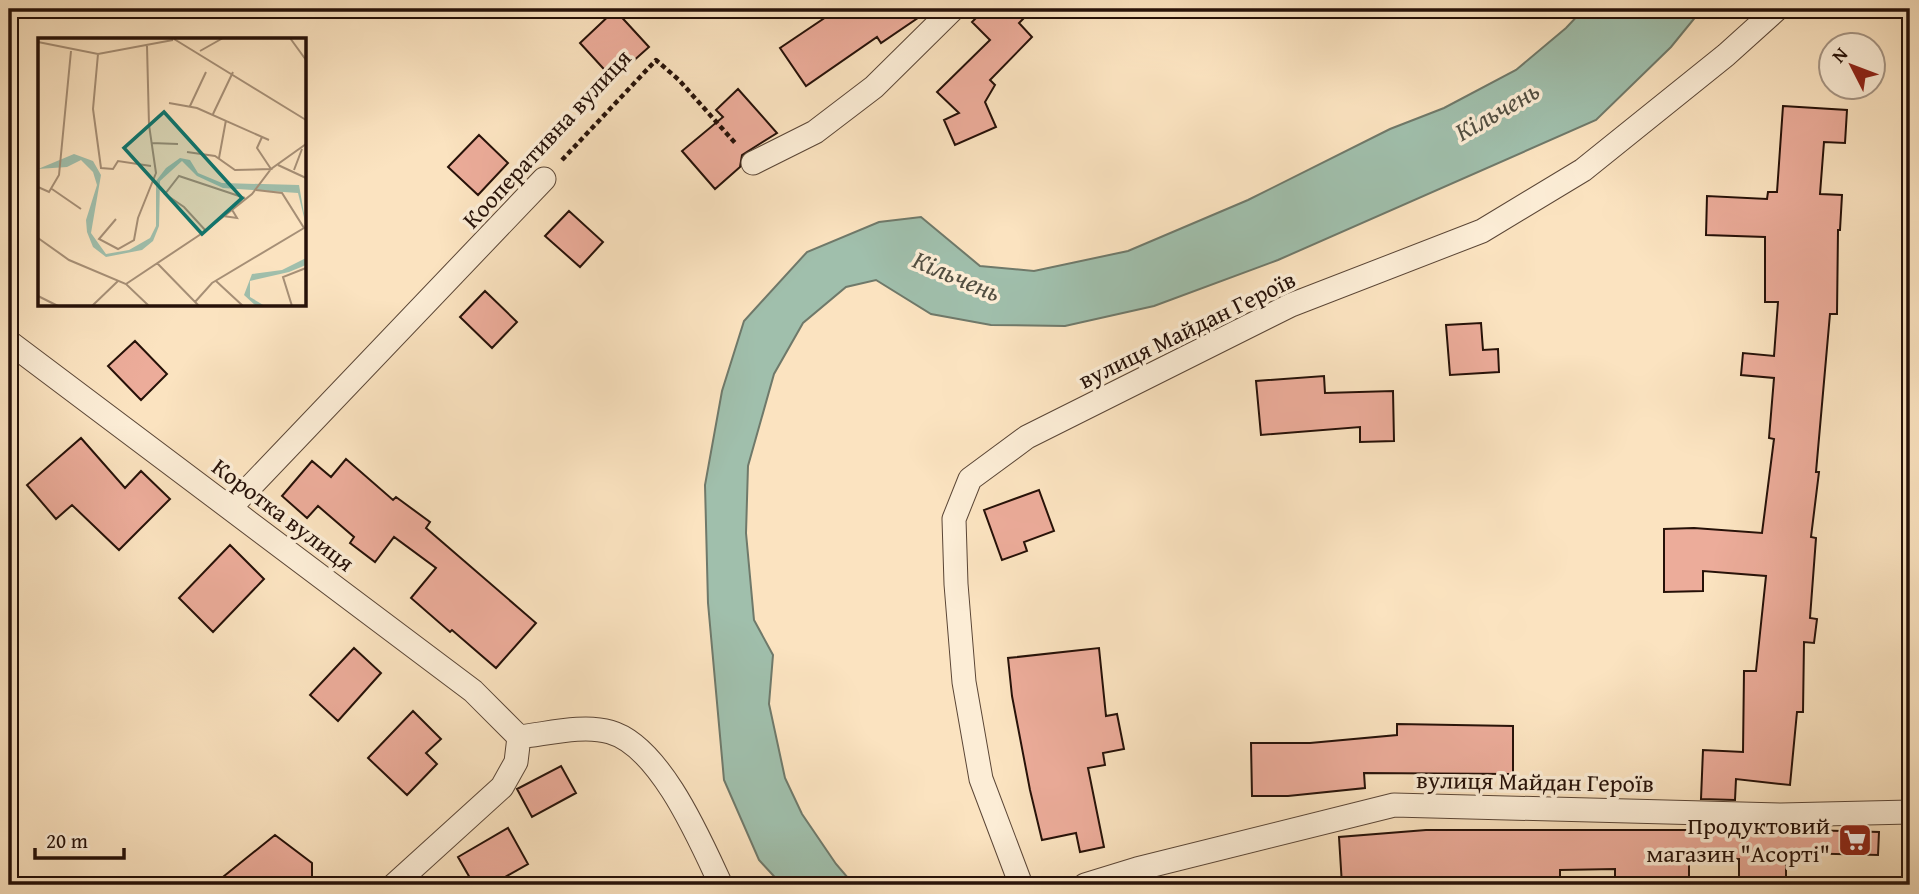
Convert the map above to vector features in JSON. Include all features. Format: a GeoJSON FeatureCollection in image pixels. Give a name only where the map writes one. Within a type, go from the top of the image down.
{"type":"FeatureCollection","features":[{"type":"Feature","properties":{"kind":"street"},"geometry":{"type":"LineString","coordinates":[[753,163],[815,132],[874,87],[953,9]]}},
{"type":"Feature","properties":{"kind":"street","name":"вулиця Майдан Героїв"},"geometry":{"type":"LineString","coordinates":[[1021,885],[981,779],[964,682],[954,519],[970,479],[1027,437],[1291,305],[1482,231],[1583,170],[1726,55],[1777,9]]}},
{"type":"Feature","properties":{"kind":"street","name":"Кооперативна вулиця"},"geometry":{"type":"LineString","coordinates":[[230,508],[544,179]]}},
{"type":"Feature","properties":{"kind":"street","name":"Коротка вулиця"},"geometry":{"type":"LineString","coordinates":[[9,342],[473,691],[519,737]]}},
{"type":"Feature","properties":{"kind":"street"},"geometry":{"type":"LineString","coordinates":[[394,885],[502,787],[516,762],[519,737],[588,729],[609,731],[631,741],[666,779],[705,849],[721,885]]}},
{"type":"Feature","properties":{"kind":"street","name":"вулиця Майдан Героїв"},"geometry":{"type":"LineString","coordinates":[[1085,885],[1138,869],[1394,805],[1781,815],[1910,812]]}},
{"type":"Feature","properties":{"kind":"path","name":"Кооперативна вулиця"},"geometry":{"type":"LineString","coordinates":[[544,179],[656,60],[679,80],[753,163]]}},
{"type":"Feature","properties":{"kind":"water","name":"Кільчень"},"geometry":{"type":"Polygon","coordinates":[[[1584,9],[1702,9],[1671,47],[1596,120],[1278,260],[1154,306],[1065,326],[991,325],[931,314],[876,280],[846,287],[803,323],[774,374],[748,466],[746,533],[754,620],[773,655],[769,704],[785,778],[802,814],[836,864],[854,885],[782,885],[759,860],[724,780],[708,603],[705,485],[722,391],[744,321],[807,252],[879,222],[921,217],[980,266],[1034,271],[1128,251],[1248,200],[1390,129],[1444,108],[1516,70],[1566,28],[1584,9]]]}},
{"type":"Feature","properties":{"kind":"building"},"geometry":{"type":"Polygon","coordinates":[[[838,9],[931,9],[881,43],[877,37],[806,86],[780,48],[838,9]]]}},
{"type":"Feature","properties":{"kind":"building"},"geometry":{"type":"Polygon","coordinates":[[[985,9],[1033,9],[1019,23],[1032,37],[990,80],[995,85],[985,102],[996,127],[955,145],[944,120],[959,113],[937,92],[990,40],[972,22],[985,9]]]}},
{"type":"Feature","properties":{"kind":"building"},"geometry":{"type":"Polygon","coordinates":[[[615,10],[649,47],[613,79],[580,43],[615,10]]]}},
{"type":"Feature","properties":{"kind":"building"},"geometry":{"type":"Polygon","coordinates":[[[738,89],[777,133],[742,155],[740,167],[715,189],[682,151],[723,117],[716,110],[738,89]]]}},
{"type":"Feature","properties":{"kind":"building"},"geometry":{"type":"Polygon","coordinates":[[[1783,106],[1847,110],[1845,143],[1824,142],[1820,194],[1842,195],[1838,230],[1837,314],[1830,314],[1816,472],[1819,472],[1811,537],[1816,538],[1810,618],[1817,619],[1814,643],[1804,642],[1803,712],[1797,712],[1790,785],[1736,779],[1735,800],[1701,799],[1703,750],[1743,752],[1744,671],[1756,671],[1766,576],[1703,571],[1703,591],[1664,592],[1664,529],[1694,528],[1762,533],[1774,439],[1769,438],[1774,378],[1741,375],[1743,353],[1774,356],[1778,302],[1765,302],[1765,237],[1706,235],[1707,196],[1767,199],[1768,192],[1777,192],[1783,106]]]}},
{"type":"Feature","properties":{"kind":"building"},"geometry":{"type":"Polygon","coordinates":[[[479,135],[508,163],[478,195],[448,167],[479,135]]]}},
{"type":"Feature","properties":{"kind":"building"},"geometry":{"type":"Polygon","coordinates":[[[569,211],[603,242],[580,267],[545,236],[569,211]]]}},
{"type":"Feature","properties":{"kind":"building"},"geometry":{"type":"Polygon","coordinates":[[[485,291],[517,322],[492,348],[460,317],[485,291]]]}},
{"type":"Feature","properties":{"kind":"building"},"geometry":{"type":"Polygon","coordinates":[[[1481,323],[1483,350],[1498,349],[1499,372],[1450,375],[1446,325],[1481,323]]]}},
{"type":"Feature","properties":{"kind":"building"},"geometry":{"type":"Polygon","coordinates":[[[135,341],[167,374],[141,400],[108,366],[135,341]]]}},
{"type":"Feature","properties":{"kind":"building"},"geometry":{"type":"Polygon","coordinates":[[[1324,376],[1325,393],[1393,391],[1394,441],[1360,442],[1360,427],[1261,435],[1256,381],[1324,376]]]}},
{"type":"Feature","properties":{"kind":"building"},"geometry":{"type":"Polygon","coordinates":[[[81,438],[125,488],[141,471],[170,499],[119,550],[72,505],[56,519],[27,485],[81,438]]]}},
{"type":"Feature","properties":{"kind":"building"},"geometry":{"type":"Polygon","coordinates":[[[346,459],[393,500],[396,497],[430,522],[426,528],[536,623],[496,668],[411,598],[436,568],[394,537],[375,562],[350,543],[354,537],[318,506],[307,518],[282,496],[312,461],[331,477],[346,459]]]}},
{"type":"Feature","properties":{"kind":"building"},"geometry":{"type":"Polygon","coordinates":[[[1039,490],[1054,531],[1024,542],[1027,551],[1002,560],[984,510],[1039,490]]]}},
{"type":"Feature","properties":{"kind":"building"},"geometry":{"type":"Polygon","coordinates":[[[230,545],[264,579],[213,632],[179,598],[230,545]]]}},
{"type":"Feature","properties":{"kind":"building"},"geometry":{"type":"Polygon","coordinates":[[[354,648],[381,673],[338,721],[310,695],[354,648]]]}},
{"type":"Feature","properties":{"kind":"building"},"geometry":{"type":"Polygon","coordinates":[[[1099,648],[1106,716],[1117,714],[1124,749],[1103,753],[1105,765],[1088,768],[1104,847],[1080,852],[1076,833],[1042,840],[1012,696],[1008,658],[1099,648]]]}},
{"type":"Feature","properties":{"kind":"building"},"geometry":{"type":"Polygon","coordinates":[[[413,711],[441,739],[426,753],[437,764],[407,795],[368,758],[413,711]]]}},
{"type":"Feature","properties":{"kind":"building"},"geometry":{"type":"Polygon","coordinates":[[[1397,724],[1513,726],[1513,774],[1364,773],[1365,788],[1288,796],[1252,796],[1251,743],[1310,743],[1397,735],[1397,724]]]}},
{"type":"Feature","properties":{"kind":"building"},"geometry":{"type":"Polygon","coordinates":[[[561,766],[576,793],[532,817],[517,789],[561,766]]]}},
{"type":"Feature","properties":{"kind":"building"},"geometry":{"type":"Polygon","coordinates":[[[1701,827],[1879,832],[1878,855],[1794,853],[1794,860],[1786,860],[1786,885],[1739,885],[1739,859],[1689,858],[1689,885],[1615,884],[1615,869],[1560,870],[1560,885],[1342,885],[1339,837],[1426,830],[1700,830],[1701,827]]]}},
{"type":"Feature","properties":{"kind":"building"},"geometry":{"type":"Polygon","coordinates":[[[508,828],[528,864],[491,885],[474,885],[458,857],[508,828]]]}},
{"type":"Feature","properties":{"kind":"building"},"geometry":{"type":"Polygon","coordinates":[[[275,835],[312,863],[312,885],[213,885],[275,835]]]}},
{"type":"Feature","properties":{"kind":"place","name":"Продуктовий магазин \"Асорті\""},"geometry":{"type":"Point","coordinates":[1855,840]}}]}
